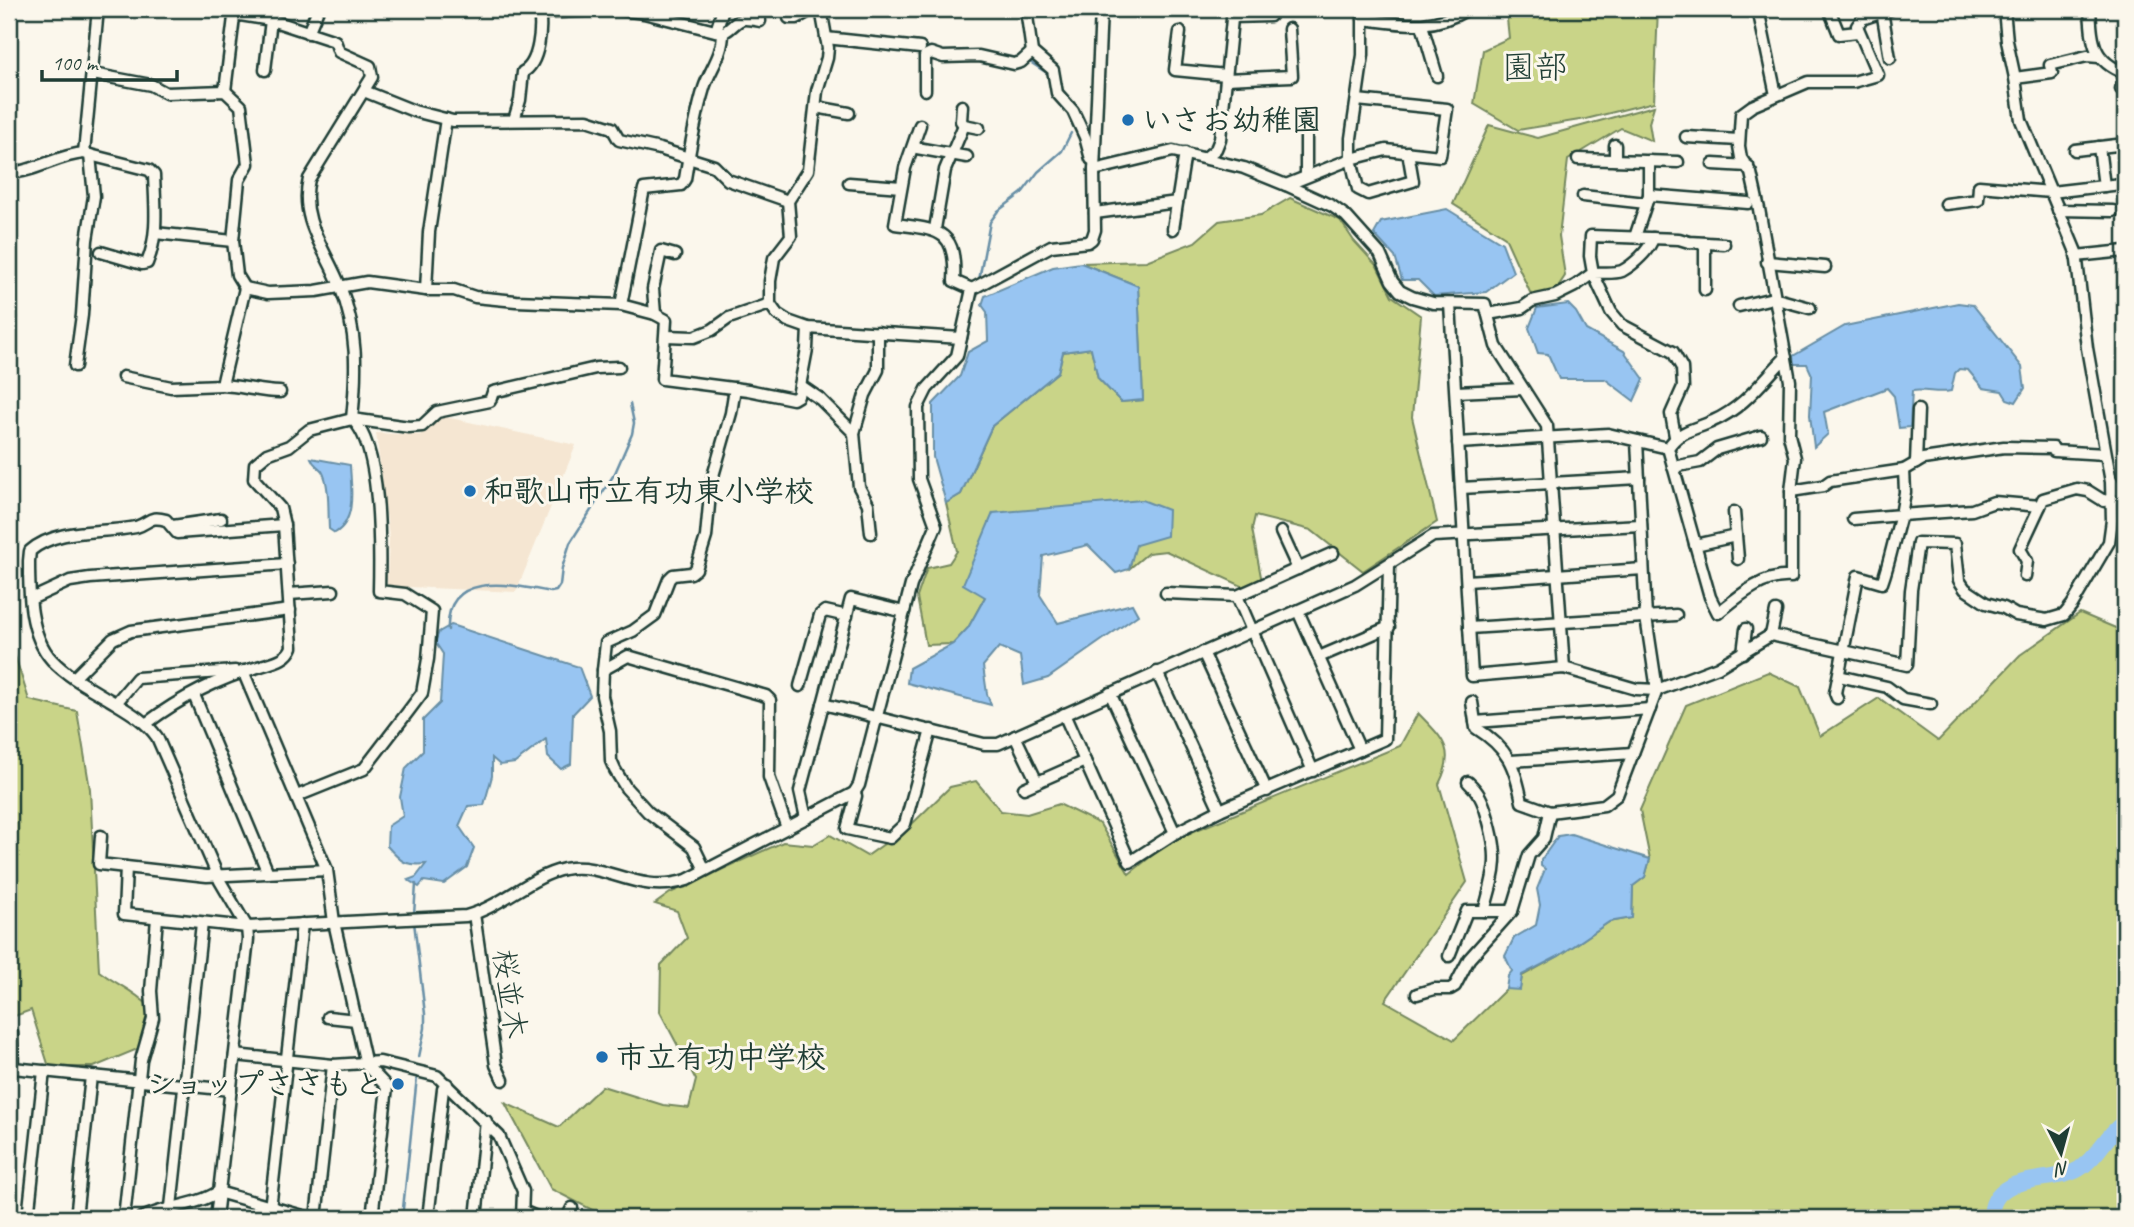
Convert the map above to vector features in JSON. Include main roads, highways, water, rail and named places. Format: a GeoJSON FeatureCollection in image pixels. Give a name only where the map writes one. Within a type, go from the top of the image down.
{"type":"FeatureCollection","features":[{"type":"Feature","properties":{"kind":"water"},"geometry":{"type":"Polygon","coordinates":[[[1447,209],[1502,243],[1513,272],[1486,292],[1434,296],[1418,280],[1402,280],[1395,257],[1374,234],[1381,222],[1447,209]]]}},
{"type":"Feature","properties":{"kind":"water"},"geometry":{"type":"Polygon","coordinates":[[[1081,263],[1138,286],[1143,400],[1121,402],[1098,378],[1091,348],[1063,352],[1058,372],[992,426],[961,494],[946,503],[933,457],[933,404],[960,376],[968,352],[988,341],[987,312],[982,305],[985,296],[1053,267],[1081,263]]]}},
{"type":"Feature","properties":{"kind":"water"},"geometry":{"type":"Polygon","coordinates":[[[1958,303],[1973,305],[2022,367],[2025,388],[2016,402],[2007,399],[2002,391],[1983,388],[1968,370],[1959,369],[1955,373],[1951,391],[1912,391],[1910,427],[1899,428],[1894,396],[1887,388],[1824,412],[1828,434],[1814,447],[1810,415],[1812,375],[1807,364],[1794,364],[1793,356],[1845,326],[1958,303]]]}},
{"type":"Feature","properties":{"kind":"water"},"geometry":{"type":"Polygon","coordinates":[[[1568,304],[1586,330],[1624,351],[1644,379],[1634,401],[1605,379],[1559,379],[1548,354],[1538,353],[1529,328],[1537,308],[1568,304]]]}},
{"type":"Feature","properties":{"kind":"water"},"geometry":{"type":"Polygon","coordinates":[[[311,458],[350,465],[350,512],[342,527],[335,533],[329,529],[325,477],[311,458]]]}},
{"type":"Feature","properties":{"kind":"water"},"geometry":{"type":"Polygon","coordinates":[[[1142,500],[1168,510],[1167,536],[1136,545],[1129,569],[1116,573],[1088,545],[1043,556],[1040,595],[1058,623],[1132,604],[1138,615],[1048,678],[1024,685],[1020,656],[999,647],[983,666],[991,705],[907,683],[909,668],[953,644],[968,628],[985,597],[963,584],[993,513],[1142,500]]]}},
{"type":"Feature","properties":{"kind":"water"},"geometry":{"type":"Polygon","coordinates":[[[451,625],[579,667],[590,696],[573,714],[571,764],[561,769],[548,757],[546,739],[515,763],[500,765],[492,758],[492,776],[484,805],[468,806],[459,826],[474,848],[467,867],[444,884],[424,881],[419,887],[408,880],[416,877],[426,864],[404,862],[396,856],[387,846],[388,826],[403,816],[400,797],[406,768],[423,751],[423,720],[440,703],[443,654],[435,642],[439,632],[451,625]]]}},
{"type":"Feature","properties":{"kind":"water"},"geometry":{"type":"Polygon","coordinates":[[[1571,834],[1650,859],[1645,877],[1633,886],[1632,918],[1609,922],[1559,956],[1522,975],[1520,990],[1506,989],[1508,976],[1512,971],[1505,956],[1514,938],[1536,925],[1540,905],[1537,889],[1545,869],[1541,866],[1541,860],[1558,836],[1571,834]]]}},
{"type":"Feature","properties":{"kind":"waterway"},"geometry":{"type":"LineString","coordinates":[[1030,62],[1050,75]]}},
{"type":"Feature","properties":{"kind":"waterway"},"geometry":{"type":"LineString","coordinates":[[979,280],[990,222],[998,211],[1022,193],[1038,172],[1062,151],[1071,133]]}},
{"type":"Feature","properties":{"kind":"waterway"},"geometry":{"type":"LineString","coordinates":[[448,630],[450,611],[457,597],[469,589],[501,585],[556,591],[560,585],[570,543],[615,473],[632,434],[634,423],[630,404]]}},
{"type":"Feature","properties":{"kind":"waterway"},"geometry":{"type":"LineString","coordinates":[[414,915],[416,884]]}},
{"type":"Feature","properties":{"kind":"waterway"},"geometry":{"type":"LineString","coordinates":[[414,922],[425,1014],[419,1057]]}},
{"type":"Feature","properties":{"kind":"waterway"},"geometry":{"type":"LineString","coordinates":[[402,1218],[417,1077]]}},
{"type":"Feature","properties":{"kind":"waterway"},"geometry":{"type":"LineString","coordinates":[[1991,1218],[1994,1203],[2001,1192],[2025,1182],[2068,1174],[2079,1169],[2125,1122]]}},
{"type":"Feature","properties":{"kind":"place","name":"いさお幼稚園"},"geometry":{"type":"Point","coordinates":[1128,120]}},
{"type":"Feature","properties":{"kind":"place","name":"和歌山市立有功東小学校"},"geometry":{"type":"Point","coordinates":[470,491]}},
{"type":"Feature","properties":{"kind":"place","name":"市立有功中学校"},"geometry":{"type":"Point","coordinates":[602,1057]}},
{"type":"Feature","properties":{"kind":"place","name":"ショップささもと"},"geometry":{"type":"Point","coordinates":[398,1084]}},
{"type":"Feature","properties":{"kind":"district","name":"園部"},"geometry":{"type":"Point","coordinates":[1535,67]}}]}
